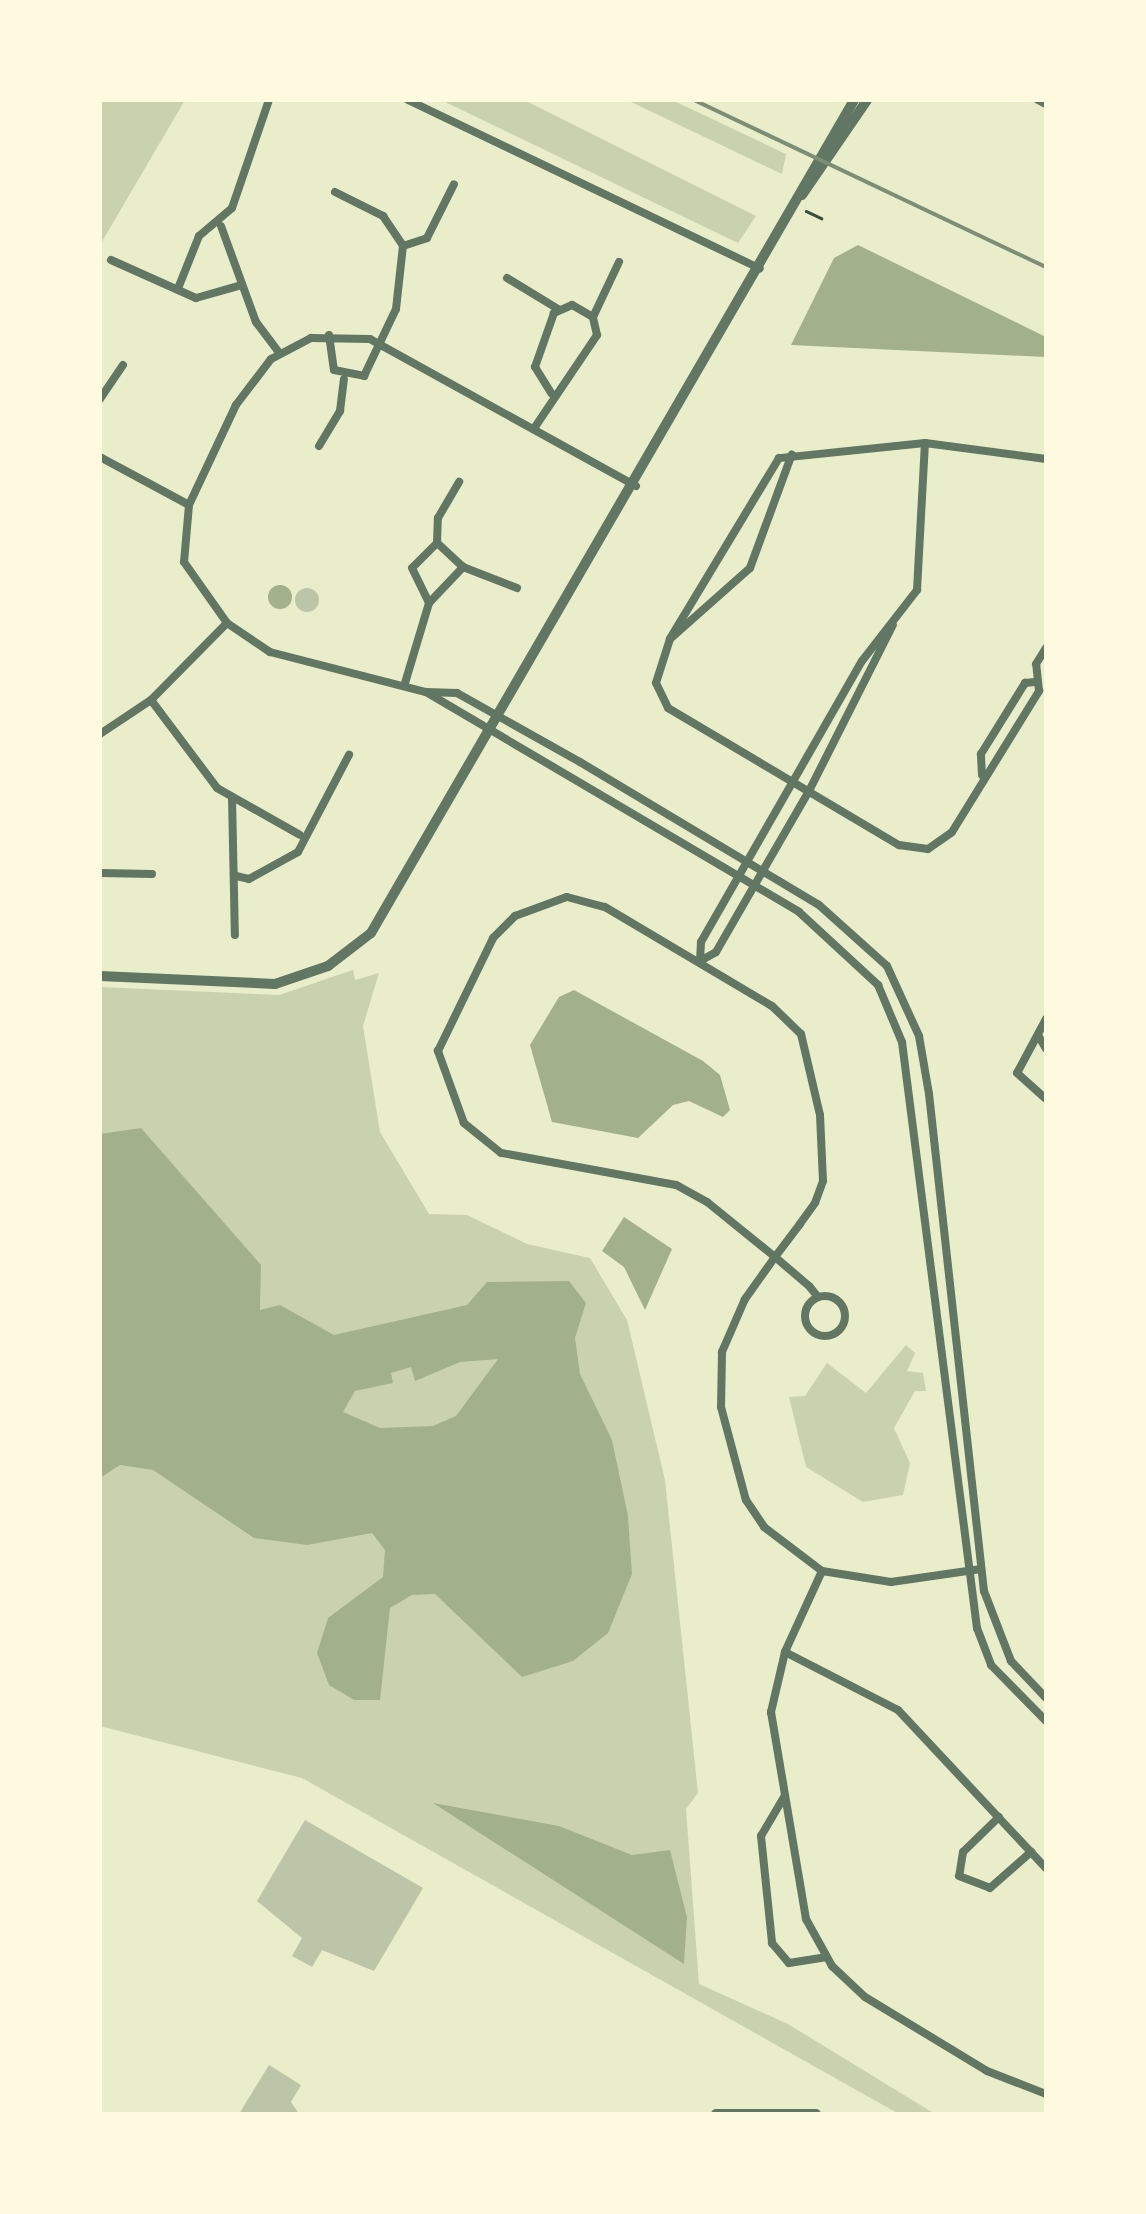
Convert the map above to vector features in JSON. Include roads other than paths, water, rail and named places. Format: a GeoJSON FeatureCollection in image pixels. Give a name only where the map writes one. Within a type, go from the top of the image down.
{"type":"FeatureCollection","features":[{"type":"Feature","properties":{"kind":"street"},"geometry":{"type":"LineString","coordinates":[[269,100],[222,226],[242,286],[279,353]]}},
{"type":"Feature","properties":{"kind":"street"},"geometry":{"type":"LineString","coordinates":[[408,100],[760,269]]}},
{"type":"Feature","properties":{"kind":"street"},"geometry":{"type":"LineString","coordinates":[[100,976],[252,986],[328,966],[386,914],[636,486],[854,100]]}},
{"type":"Feature","properties":{"kind":"street"},"geometry":{"type":"LineString","coordinates":[[799,200],[867,100]]}},
{"type":"Feature","properties":{"kind":"street"},"geometry":{"type":"LineString","coordinates":[[1038,100],[1046,104]]}},
{"type":"Feature","properties":{"kind":"street"},"geometry":{"type":"LineString","coordinates":[[403,246],[427,238],[454,184]]}},
{"type":"Feature","properties":{"kind":"street"},"geometry":{"type":"LineString","coordinates":[[329,335],[334,370],[344,378],[364,376],[396,308],[403,246],[383,216],[335,192]]}},
{"type":"Feature","properties":{"kind":"street"},"geometry":{"type":"LineString","coordinates":[[178,286],[199,236],[222,226]]}},
{"type":"Feature","properties":{"kind":"street"},"geometry":{"type":"LineString","coordinates":[[110,260],[178,286],[196,298],[242,286]]}},
{"type":"Feature","properties":{"kind":"street"},"geometry":{"type":"LineString","coordinates":[[535,427],[551,393],[588,360],[594,317],[618,262]]}},
{"type":"Feature","properties":{"kind":"street"},"geometry":{"type":"LineString","coordinates":[[507,278],[558,309],[594,317]]}},
{"type":"Feature","properties":{"kind":"street"},"geometry":{"type":"LineString","coordinates":[[551,393],[535,367],[558,309]]}},
{"type":"Feature","properties":{"kind":"street"},"geometry":{"type":"LineString","coordinates":[[636,486],[381,344],[329,335],[279,353],[236,405],[189,505],[184,562],[227,623],[306,666],[405,683],[426,692],[491,735],[754,886],[855,954],[902,1042],[964,1571],[991,1665],[1046,1721]]}},
{"type":"Feature","properties":{"kind":"street"},"geometry":{"type":"LineString","coordinates":[[100,399],[124,365]]}},
{"type":"Feature","properties":{"kind":"street"},"geometry":{"type":"LineString","coordinates":[[320,446],[340,411],[344,378]]}},
{"type":"Feature","properties":{"kind":"street"},"geometry":{"type":"LineString","coordinates":[[700,961],[701,942],[920,577],[924,443]]}},
{"type":"Feature","properties":{"kind":"street"},"geometry":{"type":"LineString","coordinates":[[1035,682],[1038,692],[982,774],[952,832],[928,849],[900,845],[668,708],[656,683],[670,639],[761,477],[792,453],[924,443],[1046,458]]}},
{"type":"Feature","properties":{"kind":"street"},"geometry":{"type":"LineString","coordinates":[[670,639],[750,568],[792,453]]}},
{"type":"Feature","properties":{"kind":"street"},"geometry":{"type":"LineString","coordinates":[[100,458],[189,505]]}},
{"type":"Feature","properties":{"kind":"street"},"geometry":{"type":"LineString","coordinates":[[437,543],[438,518],[459,482]]}},
{"type":"Feature","properties":{"kind":"street"},"geometry":{"type":"LineString","coordinates":[[437,543],[463,566],[517,588]]}},
{"type":"Feature","properties":{"kind":"street"},"geometry":{"type":"LineString","coordinates":[[430,603],[411,574],[423,548],[437,543]]}},
{"type":"Feature","properties":{"kind":"street"},"geometry":{"type":"LineString","coordinates":[[405,683],[430,603],[463,566]]}},
{"type":"Feature","properties":{"kind":"street"},"geometry":{"type":"LineString","coordinates":[[100,734],[150,700],[227,623]]}},
{"type":"Feature","properties":{"kind":"street"},"geometry":{"type":"LineString","coordinates":[[700,961],[716,952],[754,886],[808,791],[893,624]]}},
{"type":"Feature","properties":{"kind":"street"},"geometry":{"type":"LineString","coordinates":[[982,774],[982,754],[1025,683],[1035,682],[1043,672],[1046,648]]}},
{"type":"Feature","properties":{"kind":"street"},"geometry":{"type":"LineString","coordinates":[[426,692],[457,693],[502,716],[762,872],[876,950],[919,1036],[981,1569],[992,1626],[1046,1698]]}},
{"type":"Feature","properties":{"kind":"street"},"geometry":{"type":"LineString","coordinates":[[150,700],[232,797],[300,834]]}},
{"type":"Feature","properties":{"kind":"street"},"geometry":{"type":"LineString","coordinates":[[236,876],[292,856],[300,834],[349,755]]}},
{"type":"Feature","properties":{"kind":"street"},"geometry":{"type":"LineString","coordinates":[[232,797],[228,861],[236,876],[235,936]]}},
{"type":"Feature","properties":{"kind":"street"},"geometry":{"type":"LineString","coordinates":[[100,874],[152,874]]}},
{"type":"Feature","properties":{"kind":"street"},"geometry":{"type":"LineString","coordinates":[[818,1297],[804,1318],[830,1335],[844,1310],[818,1297],[775,1258],[658,1178],[501,1153],[464,1123],[442,1081],[445,1022],[493,938],[539,900],[605,907],[700,961],[789,1017],[812,1068],[823,1180],[775,1258],[733,1320],[721,1408],[746,1500],[777,1539],[822,1571],[891,1582],[981,1569]]}},
{"type":"Feature","properties":{"kind":"street"},"geometry":{"type":"LineString","coordinates":[[1046,1019],[1017,1073],[1046,1099]]}},
{"type":"Feature","properties":{"kind":"street"},"geometry":{"type":"LineString","coordinates":[[1038,1036],[1046,1049]]}},
{"type":"Feature","properties":{"kind":"street"},"geometry":{"type":"LineString","coordinates":[[822,1571],[785,1652],[771,1712],[806,1919],[826,1957],[865,1997],[987,2071],[1046,2094]]}},
{"type":"Feature","properties":{"kind":"street"},"geometry":{"type":"LineString","coordinates":[[785,1652],[892,1706],[1046,1868]]}},
{"type":"Feature","properties":{"kind":"street"},"geometry":{"type":"LineString","coordinates":[[784,1798],[761,1836],[772,1942],[789,1963],[826,1957]]}},
{"type":"Feature","properties":{"kind":"street"},"geometry":{"type":"LineString","coordinates":[[999,1818],[963,1852],[959,1876],[990,1888],[1032,1852]]}},
{"type":"Feature","properties":{"kind":"street"},"geometry":{"type":"LineString","coordinates":[[716,2114],[816,2114]]}},
{"type":"Feature","properties":{"kind":"railway"},"geometry":{"type":"LineString","coordinates":[[694,100],[1046,267]]}}]}
